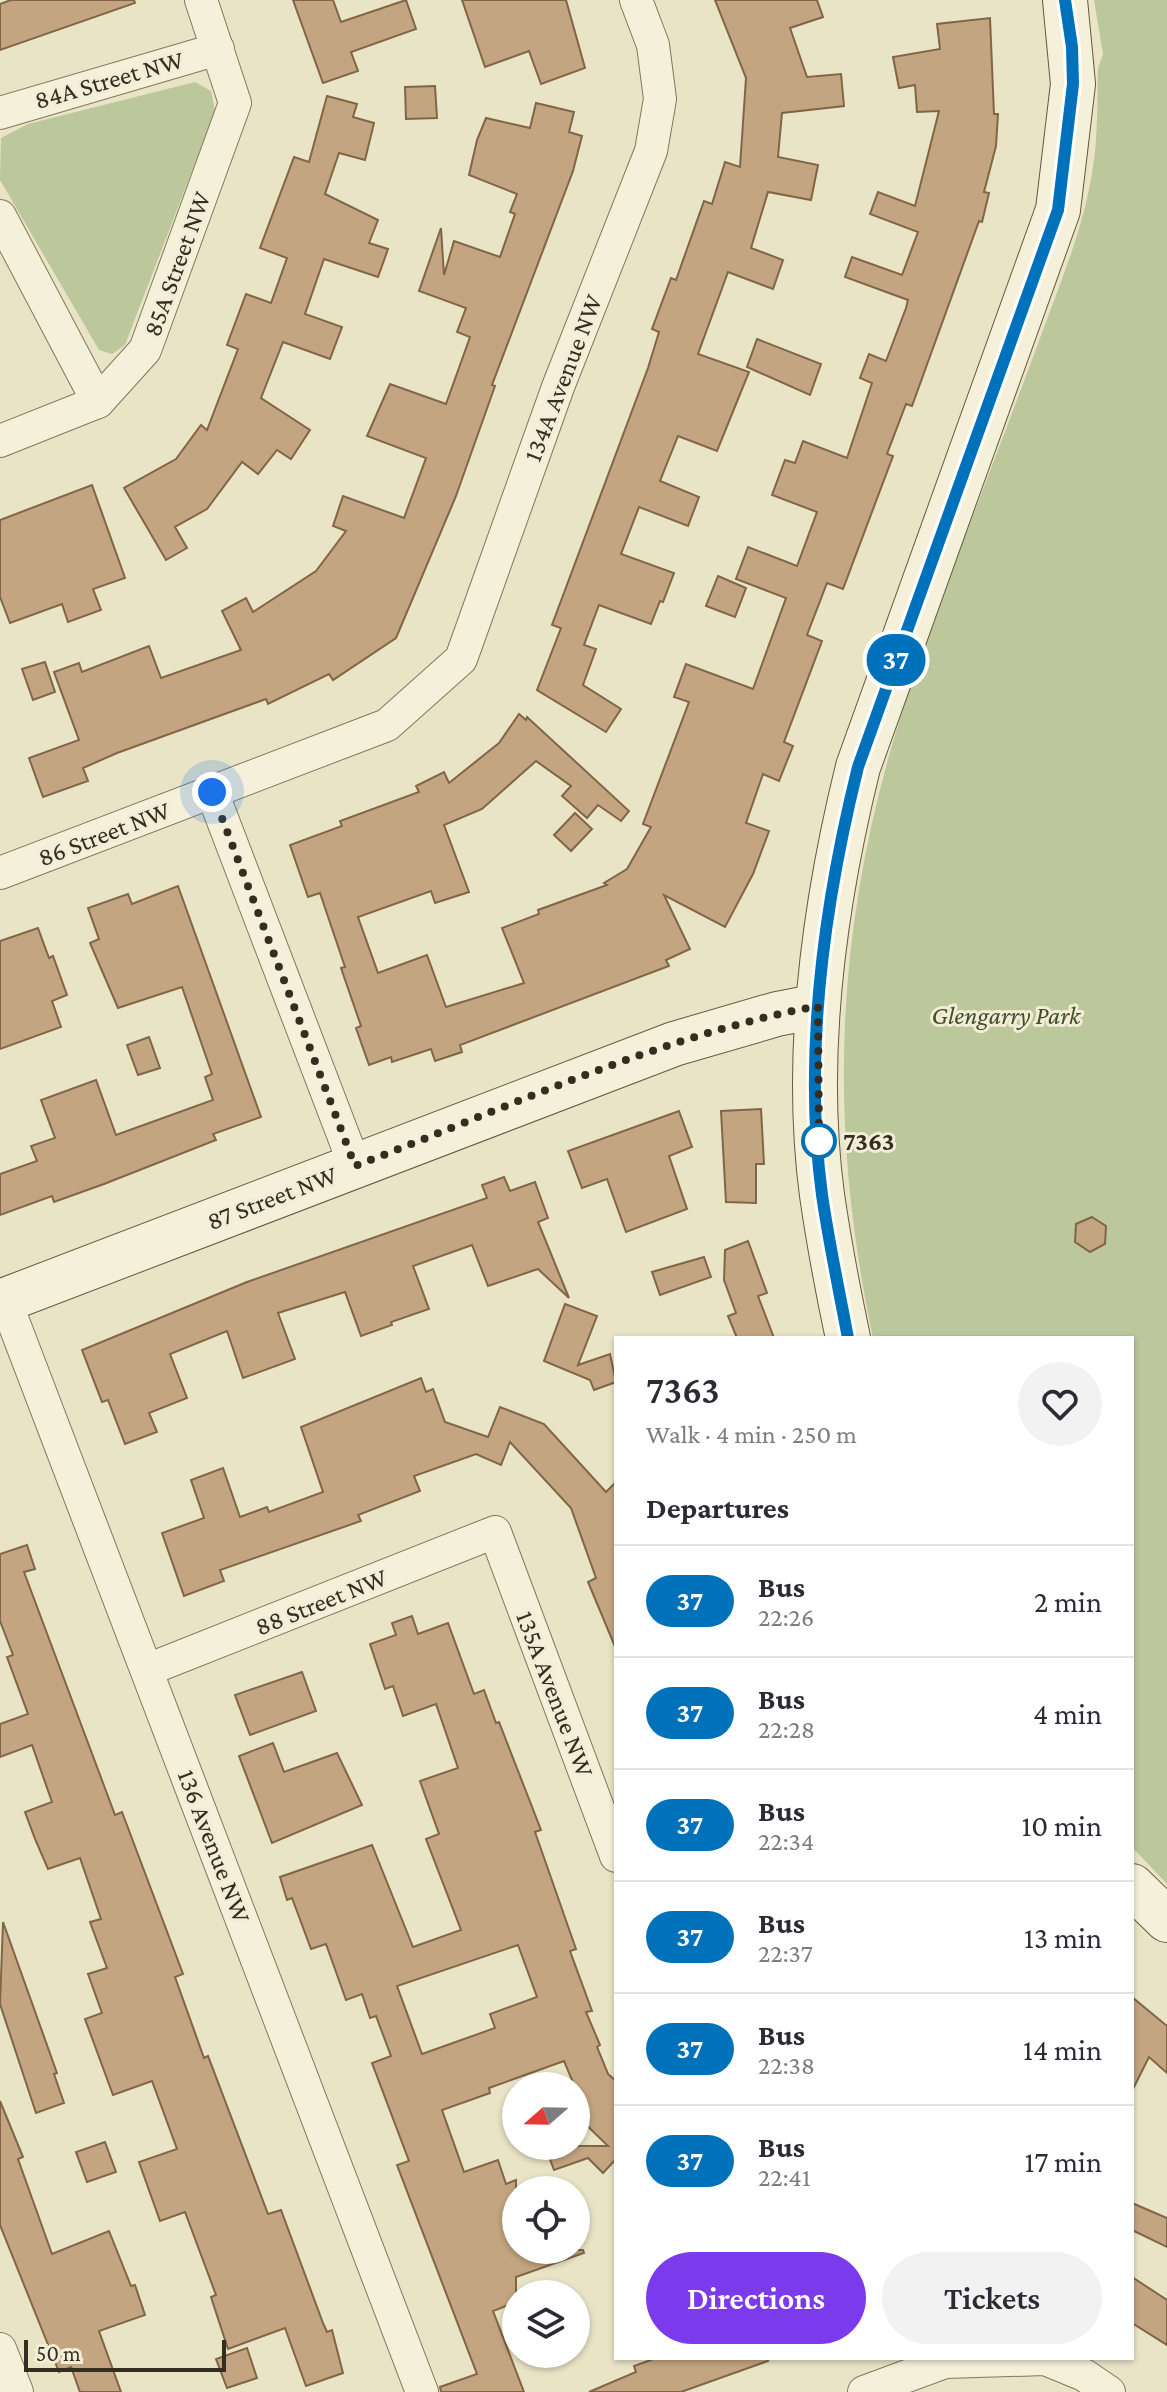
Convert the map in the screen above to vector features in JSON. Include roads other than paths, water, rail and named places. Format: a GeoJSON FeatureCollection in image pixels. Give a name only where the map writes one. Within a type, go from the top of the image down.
{"type":"FeatureCollection","features":[{"type":"Feature","properties":{"kind":"street"},"geometry":{"type":"LineString","coordinates":[[201,0],[218,49]]}},
{"type":"Feature","properties":{"kind":"street","name":"134A Avenue NW"},"geometry":{"type":"LineString","coordinates":[[387,725],[461,659],[558,387],[651,151],[660,99],[653,45],[636,0]]}},
{"type":"Feature","properties":{"kind":"street"},"geometry":{"type":"LineString","coordinates":[[848,1336],[822,1192],[818,1006],[838,849],[858,767],[1058,210],[1073,84],[1072,47],[1065,0]]}},
{"type":"Feature","properties":{"kind":"street","name":"85A Street NW"},"geometry":{"type":"LineString","coordinates":[[0,441],[98,402],[145,350],[235,103],[218,49]]}},
{"type":"Feature","properties":{"kind":"street","name":"84A Street NW"},"geometry":{"type":"LineString","coordinates":[[0,113],[218,49]]}},
{"type":"Feature","properties":{"kind":"street"},"geometry":{"type":"LineString","coordinates":[[0,216],[98,402]]}},
{"type":"Feature","properties":{"kind":"street","name":"86 Street NW"},"geometry":{"type":"LineString","coordinates":[[0,873],[387,725]]}},
{"type":"Feature","properties":{"kind":"street"},"geometry":{"type":"LineString","coordinates":[[212,792],[355,1166]]}},
{"type":"Feature","properties":{"kind":"street","name":"87 Street NW"},"geometry":{"type":"LineString","coordinates":[[3,1301],[674,1044],[777,1014],[818,1006]]}},
{"type":"Feature","properties":{"kind":"street","name":"136 Avenue NW"},"geometry":{"type":"LineString","coordinates":[[3,1301],[422,2392]]}},
{"type":"Feature","properties":{"kind":"street","name":"88 Street NW"},"geometry":{"type":"LineString","coordinates":[[147,1670],[495,1532]]}},
{"type":"Feature","properties":{"kind":"street","name":"135A Avenue NW"},"geometry":{"type":"LineString","coordinates":[[495,1532],[614,1851]]}},
{"type":"Feature","properties":{"kind":"street"},"geometry":{"type":"LineString","coordinates":[[1134,1888],[1167,1920]]}},
{"type":"Feature","properties":{"kind":"street"},"geometry":{"type":"LineString","coordinates":[[0,2349],[17,2392]]}},
{"type":"Feature","properties":{"kind":"street"},"geometry":{"type":"LineString","coordinates":[[864,2392],[945,2362],[1012,2360]]}},
{"type":"Feature","properties":{"kind":"street"},"geometry":{"type":"LineString","coordinates":[[1047,2360],[1084,2375],[1109,2392]]}},
{"type":"Feature","properties":{"kind":"place","name":"7363"},"geometry":{"type":"Point","coordinates":[819,1141]}},
{"type":"Feature","properties":{"kind":"park label","name":"Glengarry Park"},"geometry":{"type":"Point","coordinates":[1006,1015]}}]}
